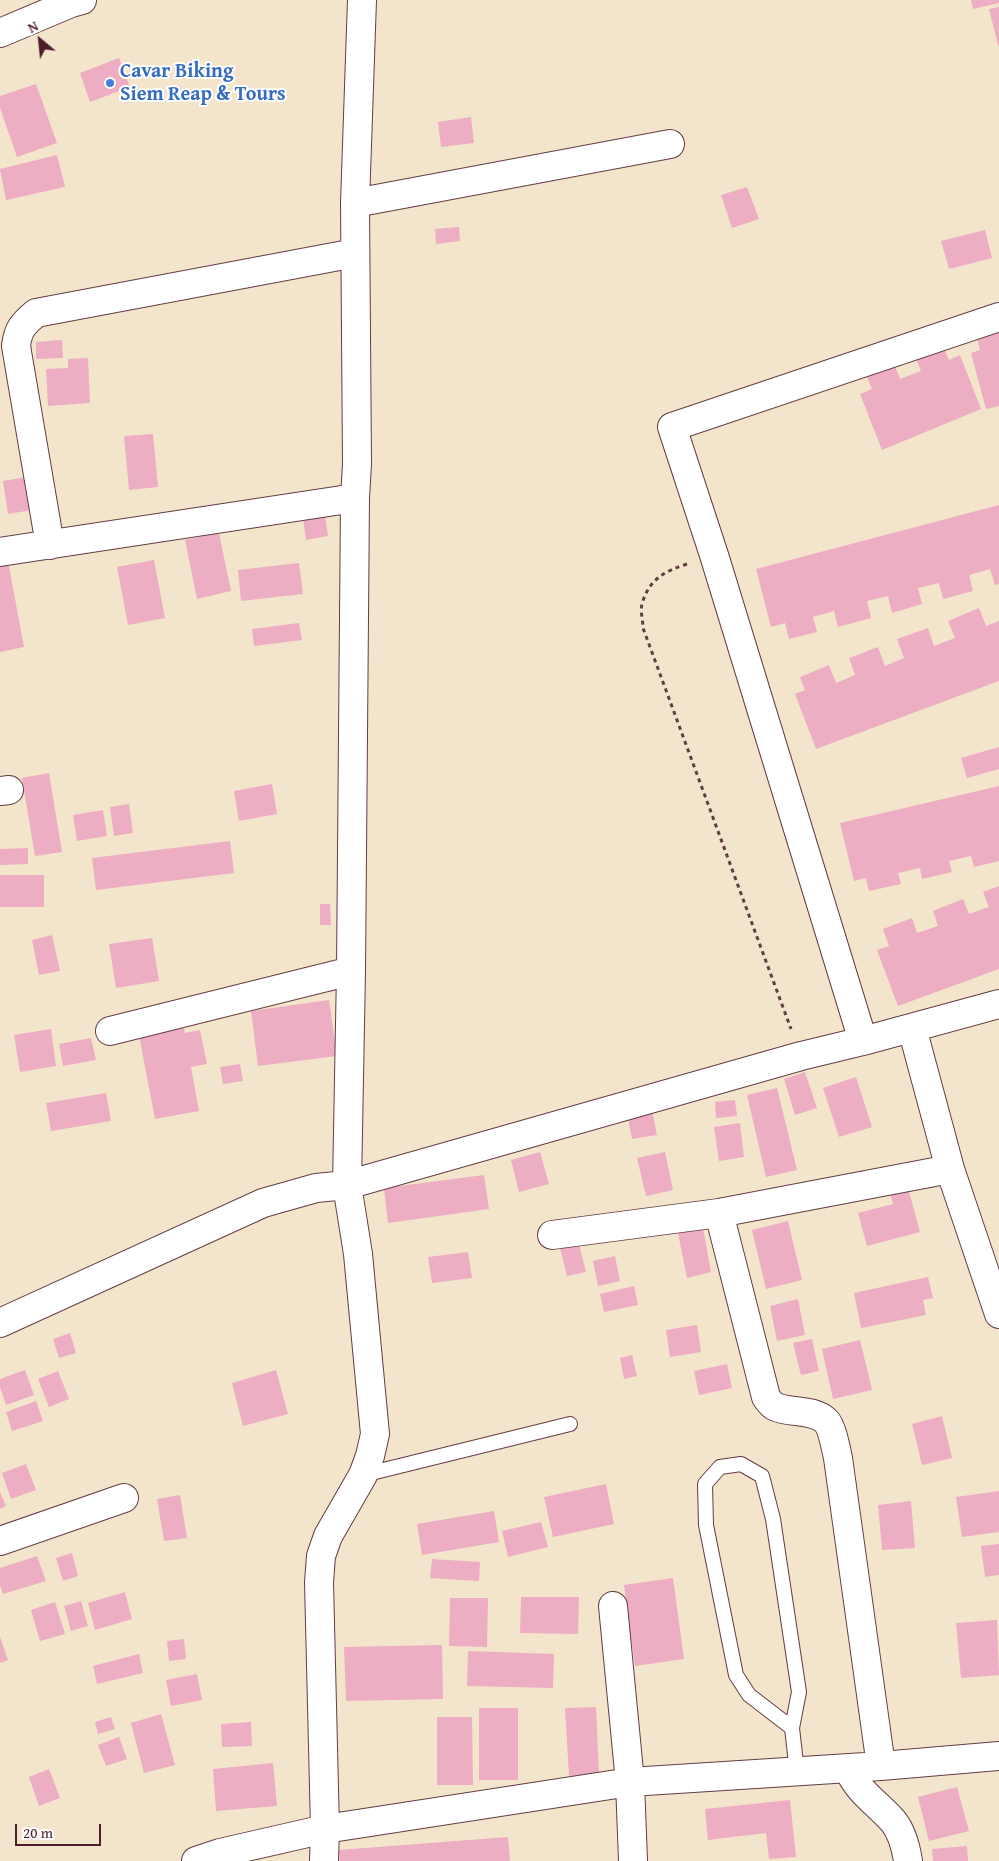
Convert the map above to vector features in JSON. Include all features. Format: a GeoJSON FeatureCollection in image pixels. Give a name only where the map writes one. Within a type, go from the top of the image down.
{"type":"FeatureCollection","features":[{"type":"Feature","properties":{"kind":"street"},"geometry":{"type":"LineString","coordinates":[[0,33],[82,0]]}},
{"type":"Feature","properties":{"kind":"street"},"geometry":{"type":"LineString","coordinates":[[324,1861],[325,1829],[319,1582],[321,1556],[328,1536],[363,1475],[370,1456],[374,1434],[358,1254],[346,1185],[351,971],[355,498],[357,464],[354,203],[362,0]]}},
{"type":"Feature","properties":{"kind":"street"},"geometry":{"type":"LineString","coordinates":[[354,203],[670,144]]}},
{"type":"Feature","properties":{"kind":"street"},"geometry":{"type":"LineString","coordinates":[[50,545],[16,346],[17,334],[24,323],[36,313],[355,253]]}},
{"type":"Feature","properties":{"kind":"street"},"geometry":{"type":"LineString","coordinates":[[864,1041],[714,555],[672,427],[999,317]]}},
{"type":"Feature","properties":{"kind":"street"},"geometry":{"type":"LineString","coordinates":[[0,552],[355,498]]}},
{"type":"Feature","properties":{"kind":"street"},"geometry":{"type":"LineString","coordinates":[[110,1031],[351,971]]}},
{"type":"Feature","properties":{"kind":"street"},"geometry":{"type":"LineString","coordinates":[[0,1323],[263,1203],[316,1188],[346,1185],[801,1056],[999,1004]]}},
{"type":"Feature","properties":{"kind":"street"},"geometry":{"type":"LineString","coordinates":[[912,1028],[950,1169],[999,1314]]}},
{"type":"Feature","properties":{"kind":"street"},"geometry":{"type":"LineString","coordinates":[[552,1234],[719,1213],[950,1169]]}},
{"type":"Feature","properties":{"kind":"street"},"geometry":{"type":"LineString","coordinates":[[719,1213],[766,1397],[774,1406],[806,1412],[826,1420],[830,1426],[838,1458],[881,1766]]}},
{"type":"Feature","properties":{"kind":"street"},"geometry":{"type":"LineString","coordinates":[[0,1541],[124,1498]]}},
{"type":"Feature","properties":{"kind":"street"},"geometry":{"type":"LineString","coordinates":[[613,1606],[630,1782],[632,1861]]}},
{"type":"Feature","properties":{"kind":"street"},"geometry":{"type":"LineString","coordinates":[[196,1861],[220,1853],[325,1829],[630,1782],[798,1772],[999,1756]]}},
{"type":"Feature","properties":{"kind":"street"},"geometry":{"type":"LineString","coordinates":[[848,1768],[858,1786],[894,1822],[902,1836],[908,1861]]}},
{"type":"Feature","properties":{"kind":"lane"},"geometry":{"type":"LineString","coordinates":[[363,1475],[570,1424]]}},
{"type":"Feature","properties":{"kind":"lane"},"geometry":{"type":"LineString","coordinates":[[792,1728],[749,1695],[736,1675],[706,1525],[705,1484],[720,1468],[741,1464],[762,1476],[774,1519],[799,1692],[792,1728],[798,1772]]}},
{"type":"Feature","properties":{"kind":"path"},"geometry":{"type":"LineString","coordinates":[[714,555],[666,571],[650,585],[642,605],[643,628],[801,1056]]}},
{"type":"Feature","properties":{"kind":"building"},"geometry":{"type":"Polygon","coordinates":[[[971,0],[999,0],[999,3],[973,9],[971,0]]]}},
{"type":"Feature","properties":{"kind":"building"},"geometry":{"type":"Polygon","coordinates":[[[999,7],[999,45],[998,45],[989,9],[999,7]]]}},
{"type":"Feature","properties":{"kind":"building"},"geometry":{"type":"Polygon","coordinates":[[[119,58],[130,87],[90,102],[80,73],[119,58]]]}},
{"type":"Feature","properties":{"kind":"building"},"geometry":{"type":"Polygon","coordinates":[[[36,84],[57,143],[17,157],[0,108],[0,96],[36,84]]]}},
{"type":"Feature","properties":{"kind":"building"},"geometry":{"type":"Polygon","coordinates":[[[471,117],[474,143],[441,147],[438,122],[471,117]]]}},
{"type":"Feature","properties":{"kind":"building"},"geometry":{"type":"Polygon","coordinates":[[[57,155],[65,187],[6,200],[0,169],[57,155]]]}},
{"type":"Feature","properties":{"kind":"building"},"geometry":{"type":"Polygon","coordinates":[[[747,187],[759,219],[732,228],[721,195],[747,187]]]}},
{"type":"Feature","properties":{"kind":"building"},"geometry":{"type":"Polygon","coordinates":[[[459,227],[460,241],[436,244],[435,229],[459,227]]]}},
{"type":"Feature","properties":{"kind":"building"},"geometry":{"type":"Polygon","coordinates":[[[985,230],[992,258],[949,269],[941,241],[985,230]]]}},
{"type":"Feature","properties":{"kind":"building"},"geometry":{"type":"Polygon","coordinates":[[[999,329],[999,406],[986,409],[971,353],[980,350],[976,335],[999,329]]]}},
{"type":"Feature","properties":{"kind":"building"},"geometry":{"type":"Polygon","coordinates":[[[62,340],[63,358],[36,359],[36,342],[62,340]]]}},
{"type":"Feature","properties":{"kind":"building"},"geometry":{"type":"Polygon","coordinates":[[[943,346],[949,360],[960,355],[981,409],[882,450],[860,394],[872,389],[867,377],[895,366],[900,379],[921,371],[916,358],[943,346]]]}},
{"type":"Feature","properties":{"kind":"building"},"geometry":{"type":"Polygon","coordinates":[[[88,358],[90,403],[48,406],[46,369],[68,368],[68,359],[88,358]]]}},
{"type":"Feature","properties":{"kind":"building"},"geometry":{"type":"Polygon","coordinates":[[[153,434],[158,487],[129,490],[124,436],[153,434]]]}},
{"type":"Feature","properties":{"kind":"building"},"geometry":{"type":"Polygon","coordinates":[[[33,476],[38,509],[8,514],[3,481],[33,476]]]}},
{"type":"Feature","properties":{"kind":"building"},"geometry":{"type":"Polygon","coordinates":[[[999,505],[999,584],[995,585],[990,569],[969,575],[973,591],[943,599],[939,583],[918,588],[922,604],[892,613],[888,596],[867,601],[871,618],[838,627],[834,611],[813,617],[817,632],[789,639],[785,623],[771,627],[756,569],[999,505]]]}},
{"type":"Feature","properties":{"kind":"building"},"geometry":{"type":"Polygon","coordinates":[[[324,508],[328,536],[306,540],[302,511],[324,508]]]}},
{"type":"Feature","properties":{"kind":"building"},"geometry":{"type":"Polygon","coordinates":[[[219,533],[231,591],[197,599],[185,540],[219,533]]]}},
{"type":"Feature","properties":{"kind":"building"},"geometry":{"type":"Polygon","coordinates":[[[7,556],[24,647],[0,652],[0,557],[7,556]]]}},
{"type":"Feature","properties":{"kind":"building"},"geometry":{"type":"Polygon","coordinates":[[[154,560],[165,618],[128,625],[117,567],[154,560]]]}},
{"type":"Feature","properties":{"kind":"building"},"geometry":{"type":"Polygon","coordinates":[[[299,563],[303,594],[241,601],[238,570],[299,563]]]}},
{"type":"Feature","properties":{"kind":"building"},"geometry":{"type":"Polygon","coordinates":[[[979,608],[986,626],[999,621],[999,681],[816,749],[795,694],[805,690],[800,677],[829,665],[836,683],[855,675],[849,658],[878,647],[885,666],[904,658],[897,639],[928,628],[934,646],[955,638],[948,621],[979,608]]]}},
{"type":"Feature","properties":{"kind":"building"},"geometry":{"type":"Polygon","coordinates":[[[299,623],[302,640],[254,646],[252,629],[299,623]]]}},
{"type":"Feature","properties":{"kind":"building"},"geometry":{"type":"Polygon","coordinates":[[[999,747],[999,769],[967,778],[961,758],[999,747]]]}},
{"type":"Feature","properties":{"kind":"building"},"geometry":{"type":"Polygon","coordinates":[[[49,773],[62,852],[35,856],[22,778],[49,773]]]}},
{"type":"Feature","properties":{"kind":"building"},"geometry":{"type":"Polygon","coordinates":[[[272,784],[277,814],[239,821],[234,791],[272,784]]]}},
{"type":"Feature","properties":{"kind":"building"},"geometry":{"type":"Polygon","coordinates":[[[999,786],[999,861],[974,867],[971,856],[949,861],[952,872],[922,879],[920,868],[898,873],[901,884],[869,891],[866,878],[854,881],[840,823],[999,786]]]}},
{"type":"Feature","properties":{"kind":"building"},"geometry":{"type":"Polygon","coordinates":[[[129,804],[133,833],[114,836],[110,807],[129,804]]]}},
{"type":"Feature","properties":{"kind":"building"},"geometry":{"type":"Polygon","coordinates":[[[103,810],[107,836],[77,841],[73,815],[103,810]]]}},
{"type":"Feature","properties":{"kind":"building"},"geometry":{"type":"Polygon","coordinates":[[[230,841],[234,873],[96,890],[92,858],[230,841]]]}},
{"type":"Feature","properties":{"kind":"building"},"geometry":{"type":"Polygon","coordinates":[[[28,848],[28,864],[0,865],[0,849],[28,848]]]}},
{"type":"Feature","properties":{"kind":"building"},"geometry":{"type":"Polygon","coordinates":[[[0,875],[44,875],[44,907],[0,907],[0,875]]]}},
{"type":"Feature","properties":{"kind":"building"},"geometry":{"type":"Polygon","coordinates":[[[999,886],[999,969],[898,1006],[877,950],[889,946],[883,929],[912,918],[917,933],[938,926],[933,911],[963,899],[969,914],[989,907],[983,892],[999,886]]]}},
{"type":"Feature","properties":{"kind":"building"},"geometry":{"type":"Polygon","coordinates":[[[320,904],[330,904],[331,925],[320,925],[320,904]]]}},
{"type":"Feature","properties":{"kind":"building"},"geometry":{"type":"Polygon","coordinates":[[[52,935],[60,971],[39,975],[32,940],[52,935]]]}},
{"type":"Feature","properties":{"kind":"building"},"geometry":{"type":"Polygon","coordinates":[[[152,938],[159,981],[116,988],[109,944],[152,938]]]}},
{"type":"Feature","properties":{"kind":"building"},"geometry":{"type":"Polygon","coordinates":[[[329,1000],[337,1056],[258,1066],[251,1011],[329,1000]]]}},
{"type":"Feature","properties":{"kind":"building"},"geometry":{"type":"Polygon","coordinates":[[[182,1021],[185,1033],[200,1030],[207,1064],[191,1067],[199,1111],[155,1119],[138,1030],[182,1021]]]}},
{"type":"Feature","properties":{"kind":"building"},"geometry":{"type":"Polygon","coordinates":[[[51,1029],[56,1066],[20,1072],[14,1035],[51,1029]]]}},
{"type":"Feature","properties":{"kind":"building"},"geometry":{"type":"Polygon","coordinates":[[[91,1038],[96,1060],[63,1066],[59,1044],[91,1038]]]}},
{"type":"Feature","properties":{"kind":"building"},"geometry":{"type":"Polygon","coordinates":[[[240,1064],[243,1081],[223,1084],[220,1067],[240,1064]]]}},
{"type":"Feature","properties":{"kind":"building"},"geometry":{"type":"Polygon","coordinates":[[[805,1072],[817,1108],[795,1115],[784,1079],[805,1072]]]}},
{"type":"Feature","properties":{"kind":"building"},"geometry":{"type":"Polygon","coordinates":[[[856,1077],[872,1127],[839,1137],[823,1088],[856,1077]]]}},
{"type":"Feature","properties":{"kind":"building"},"geometry":{"type":"Polygon","coordinates":[[[777,1088],[797,1170],[766,1177],[747,1095],[777,1088]]]}},
{"type":"Feature","properties":{"kind":"building"},"geometry":{"type":"Polygon","coordinates":[[[648,1091],[657,1135],[632,1139],[624,1097],[648,1091]]]}},
{"type":"Feature","properties":{"kind":"building"},"geometry":{"type":"Polygon","coordinates":[[[106,1093],[111,1121],[51,1131],[46,1103],[106,1093]]]}},
{"type":"Feature","properties":{"kind":"building"},"geometry":{"type":"Polygon","coordinates":[[[735,1100],[737,1116],[716,1118],[715,1102],[735,1100]]]}},
{"type":"Feature","properties":{"kind":"building"},"geometry":{"type":"Polygon","coordinates":[[[740,1123],[744,1157],[719,1161],[714,1127],[740,1123]]]}},
{"type":"Feature","properties":{"kind":"building"},"geometry":{"type":"Polygon","coordinates":[[[540,1152],[549,1184],[519,1192],[511,1160],[540,1152]]]}},
{"type":"Feature","properties":{"kind":"building"},"geometry":{"type":"Polygon","coordinates":[[[665,1152],[673,1190],[646,1196],[637,1158],[665,1152]]]}},
{"type":"Feature","properties":{"kind":"building"},"geometry":{"type":"Polygon","coordinates":[[[484,1175],[489,1209],[388,1223],[384,1188],[484,1175]]]}},
{"type":"Feature","properties":{"kind":"building"},"geometry":{"type":"Polygon","coordinates":[[[907,1184],[920,1232],[867,1246],[858,1213],[893,1204],[889,1189],[907,1184]]]}},
{"type":"Feature","properties":{"kind":"building"},"geometry":{"type":"Polygon","coordinates":[[[788,1221],[802,1280],[766,1289],[752,1230],[788,1221]]]}},
{"type":"Feature","properties":{"kind":"building"},"geometry":{"type":"Polygon","coordinates":[[[703,1228],[711,1272],[687,1278],[678,1233],[703,1228]]]}},
{"type":"Feature","properties":{"kind":"building"},"geometry":{"type":"Polygon","coordinates":[[[578,1240],[586,1272],[567,1276],[559,1244],[578,1240]]]}},
{"type":"Feature","properties":{"kind":"building"},"geometry":{"type":"Polygon","coordinates":[[[468,1252],[472,1278],[432,1283],[428,1257],[468,1252]]]}},
{"type":"Feature","properties":{"kind":"building"},"geometry":{"type":"Polygon","coordinates":[[[615,1256],[620,1281],[598,1286],[593,1261],[615,1256]]]}},
{"type":"Feature","properties":{"kind":"building"},"geometry":{"type":"Polygon","coordinates":[[[928,1277],[933,1298],[923,1300],[926,1315],[861,1328],[854,1293],[928,1277]]]}},
{"type":"Feature","properties":{"kind":"building"},"geometry":{"type":"Polygon","coordinates":[[[634,1286],[638,1305],[604,1312],[600,1294],[634,1286]]]}},
{"type":"Feature","properties":{"kind":"building"},"geometry":{"type":"Polygon","coordinates":[[[798,1299],[805,1335],[777,1341],[770,1306],[798,1299]]]}},
{"type":"Feature","properties":{"kind":"building"},"geometry":{"type":"Polygon","coordinates":[[[697,1325],[701,1352],[670,1357],[666,1330],[697,1325]]]}},
{"type":"Feature","properties":{"kind":"building"},"geometry":{"type":"Polygon","coordinates":[[[70,1333],[76,1353],[59,1358],[53,1339],[70,1333]]]}},
{"type":"Feature","properties":{"kind":"building"},"geometry":{"type":"Polygon","coordinates":[[[812,1339],[819,1371],[801,1375],[793,1343],[812,1339]]]}},
{"type":"Feature","properties":{"kind":"building"},"geometry":{"type":"Polygon","coordinates":[[[860,1340],[872,1390],[833,1399],[822,1349],[860,1340]]]}},
{"type":"Feature","properties":{"kind":"building"},"geometry":{"type":"Polygon","coordinates":[[[632,1355],[637,1376],[624,1379],[620,1358],[632,1355]]]}},
{"type":"Feature","properties":{"kind":"building"},"geometry":{"type":"Polygon","coordinates":[[[727,1364],[732,1388],[699,1395],[694,1371],[727,1364]]]}},
{"type":"Feature","properties":{"kind":"building"},"geometry":{"type":"Polygon","coordinates":[[[25,1370],[34,1395],[6,1405],[0,1387],[0,1379],[25,1370]]]}},
{"type":"Feature","properties":{"kind":"building"},"geometry":{"type":"Polygon","coordinates":[[[276,1370],[288,1414],[243,1426],[232,1383],[276,1370]]]}},
{"type":"Feature","properties":{"kind":"building"},"geometry":{"type":"Polygon","coordinates":[[[58,1371],[69,1399],[49,1407],[38,1379],[58,1371]]]}},
{"type":"Feature","properties":{"kind":"building"},"geometry":{"type":"Polygon","coordinates":[[[36,1401],[43,1421],[12,1431],[6,1412],[36,1401]]]}},
{"type":"Feature","properties":{"kind":"building"},"geometry":{"type":"Polygon","coordinates":[[[942,1416],[952,1458],[922,1465],[912,1424],[942,1416]]]}},
{"type":"Feature","properties":{"kind":"building"},"geometry":{"type":"Polygon","coordinates":[[[26,1464],[36,1490],[11,1499],[2,1473],[26,1464]]]}},
{"type":"Feature","properties":{"kind":"building"},"geometry":{"type":"Polygon","coordinates":[[[606,1484],[614,1524],[553,1537],[544,1497],[606,1484]]]}},
{"type":"Feature","properties":{"kind":"building"},"geometry":{"type":"Polygon","coordinates":[[[999,1491],[999,1532],[962,1537],[956,1497],[999,1491]]]}},
{"type":"Feature","properties":{"kind":"building"},"geometry":{"type":"Polygon","coordinates":[[[0,1492],[6,1506],[0,1509],[0,1492]]]}},
{"type":"Feature","properties":{"kind":"building"},"geometry":{"type":"Polygon","coordinates":[[[180,1495],[187,1538],[164,1541],[157,1499],[180,1495]]]}},
{"type":"Feature","properties":{"kind":"building"},"geometry":{"type":"Polygon","coordinates":[[[911,1501],[915,1548],[882,1550],[878,1505],[911,1501]]]}},
{"type":"Feature","properties":{"kind":"building"},"geometry":{"type":"Polygon","coordinates":[[[494,1511],[499,1542],[422,1555],[417,1524],[494,1511]]]}},
{"type":"Feature","properties":{"kind":"building"},"geometry":{"type":"Polygon","coordinates":[[[541,1522],[548,1547],[508,1557],[502,1531],[541,1522]]]}},
{"type":"Feature","properties":{"kind":"building"},"geometry":{"type":"Polygon","coordinates":[[[999,1544],[999,1575],[985,1577],[981,1546],[999,1544]]]}},
{"type":"Feature","properties":{"kind":"building"},"geometry":{"type":"Polygon","coordinates":[[[72,1553],[78,1576],[63,1581],[56,1558],[72,1553]]]}},
{"type":"Feature","properties":{"kind":"building"},"geometry":{"type":"Polygon","coordinates":[[[37,1556],[46,1581],[3,1594],[0,1585],[0,1568],[37,1556]]]}},
{"type":"Feature","properties":{"kind":"building"},"geometry":{"type":"Polygon","coordinates":[[[432,1559],[480,1562],[479,1581],[430,1578],[432,1559]]]}},
{"type":"Feature","properties":{"kind":"building"},"geometry":{"type":"Polygon","coordinates":[[[673,1578],[684,1659],[635,1666],[624,1585],[673,1578]]]}},
{"type":"Feature","properties":{"kind":"building"},"geometry":{"type":"Polygon","coordinates":[[[125,1592],[132,1619],[95,1630],[88,1603],[125,1592]]]}},
{"type":"Feature","properties":{"kind":"building"},"geometry":{"type":"Polygon","coordinates":[[[521,1597],[579,1597],[578,1634],[520,1633],[521,1597]]]}},
{"type":"Feature","properties":{"kind":"building"},"geometry":{"type":"Polygon","coordinates":[[[450,1598],[488,1598],[487,1647],[449,1646],[450,1598]]]}},
{"type":"Feature","properties":{"kind":"building"},"geometry":{"type":"Polygon","coordinates":[[[81,1601],[88,1626],[71,1631],[64,1606],[81,1601]]]}},
{"type":"Feature","properties":{"kind":"building"},"geometry":{"type":"Polygon","coordinates":[[[55,1602],[65,1634],[40,1641],[31,1610],[55,1602]]]}},
{"type":"Feature","properties":{"kind":"building"},"geometry":{"type":"Polygon","coordinates":[[[997,1620],[999,1675],[961,1678],[956,1623],[997,1620]]]}},
{"type":"Feature","properties":{"kind":"building"},"geometry":{"type":"Polygon","coordinates":[[[0,1637],[8,1660],[0,1663],[0,1637]]]}},
{"type":"Feature","properties":{"kind":"building"},"geometry":{"type":"Polygon","coordinates":[[[184,1639],[186,1659],[169,1661],[167,1641],[184,1639]]]}},
{"type":"Feature","properties":{"kind":"building"},"geometry":{"type":"Polygon","coordinates":[[[442,1645],[443,1699],[346,1701],[344,1647],[442,1645]]]}},
{"type":"Feature","properties":{"kind":"building"},"geometry":{"type":"Polygon","coordinates":[[[468,1651],[554,1654],[553,1688],[467,1686],[468,1651]]]}},
{"type":"Feature","properties":{"kind":"building"},"geometry":{"type":"Polygon","coordinates":[[[139,1654],[143,1673],[97,1684],[93,1666],[139,1654]]]}},
{"type":"Feature","properties":{"kind":"building"},"geometry":{"type":"Polygon","coordinates":[[[197,1674],[202,1700],[171,1706],[166,1680],[197,1674]]]}},
{"type":"Feature","properties":{"kind":"building"},"geometry":{"type":"Polygon","coordinates":[[[596,1707],[599,1774],[569,1776],[565,1708],[596,1707]]]}},
{"type":"Feature","properties":{"kind":"building"},"geometry":{"type":"Polygon","coordinates":[[[479,1708],[518,1708],[518,1780],[479,1780],[479,1708]]]}},
{"type":"Feature","properties":{"kind":"building"},"geometry":{"type":"Polygon","coordinates":[[[161,1714],[175,1765],[144,1773],[131,1723],[161,1714]]]}},
{"type":"Feature","properties":{"kind":"building"},"geometry":{"type":"Polygon","coordinates":[[[111,1717],[115,1729],[98,1734],[95,1722],[111,1717]]]}},
{"type":"Feature","properties":{"kind":"building"},"geometry":{"type":"Polygon","coordinates":[[[437,1717],[472,1717],[473,1785],[437,1785],[437,1717]]]}},
{"type":"Feature","properties":{"kind":"building"},"geometry":{"type":"Polygon","coordinates":[[[251,1722],[252,1746],[222,1747],[221,1724],[251,1722]]]}},
{"type":"Feature","properties":{"kind":"building"},"geometry":{"type":"Polygon","coordinates":[[[119,1737],[127,1759],[106,1766],[98,1745],[119,1737]]]}},
{"type":"Feature","properties":{"kind":"building"},"geometry":{"type":"Polygon","coordinates":[[[273,1763],[277,1806],[216,1811],[213,1769],[273,1763]]]}},
{"type":"Feature","properties":{"kind":"building"},"geometry":{"type":"Polygon","coordinates":[[[49,1769],[60,1798],[39,1806],[29,1777],[49,1769]]]}},
{"type":"Feature","properties":{"kind":"building"},"geometry":{"type":"Polygon","coordinates":[[[957,1787],[969,1831],[929,1841],[918,1797],[957,1787]]]}},
{"type":"Feature","properties":{"kind":"building"},"geometry":{"type":"Polygon","coordinates":[[[790,1800],[796,1857],[769,1859],[766,1833],[708,1840],[705,1809],[790,1800]]]}},
{"type":"Feature","properties":{"kind":"building"},"geometry":{"type":"Polygon","coordinates":[[[508,1837],[510,1861],[340,1861],[339,1850],[508,1837]]]}},
{"type":"Feature","properties":{"kind":"building"},"geometry":{"type":"Polygon","coordinates":[[[967,1846],[968,1861],[933,1861],[932,1849],[967,1846]]]}},
{"type":"Feature","properties":{"kind":"place","name":"Cavar Biking Siem Reap & Tours"},"geometry":{"type":"Point","coordinates":[110,83]}}]}
